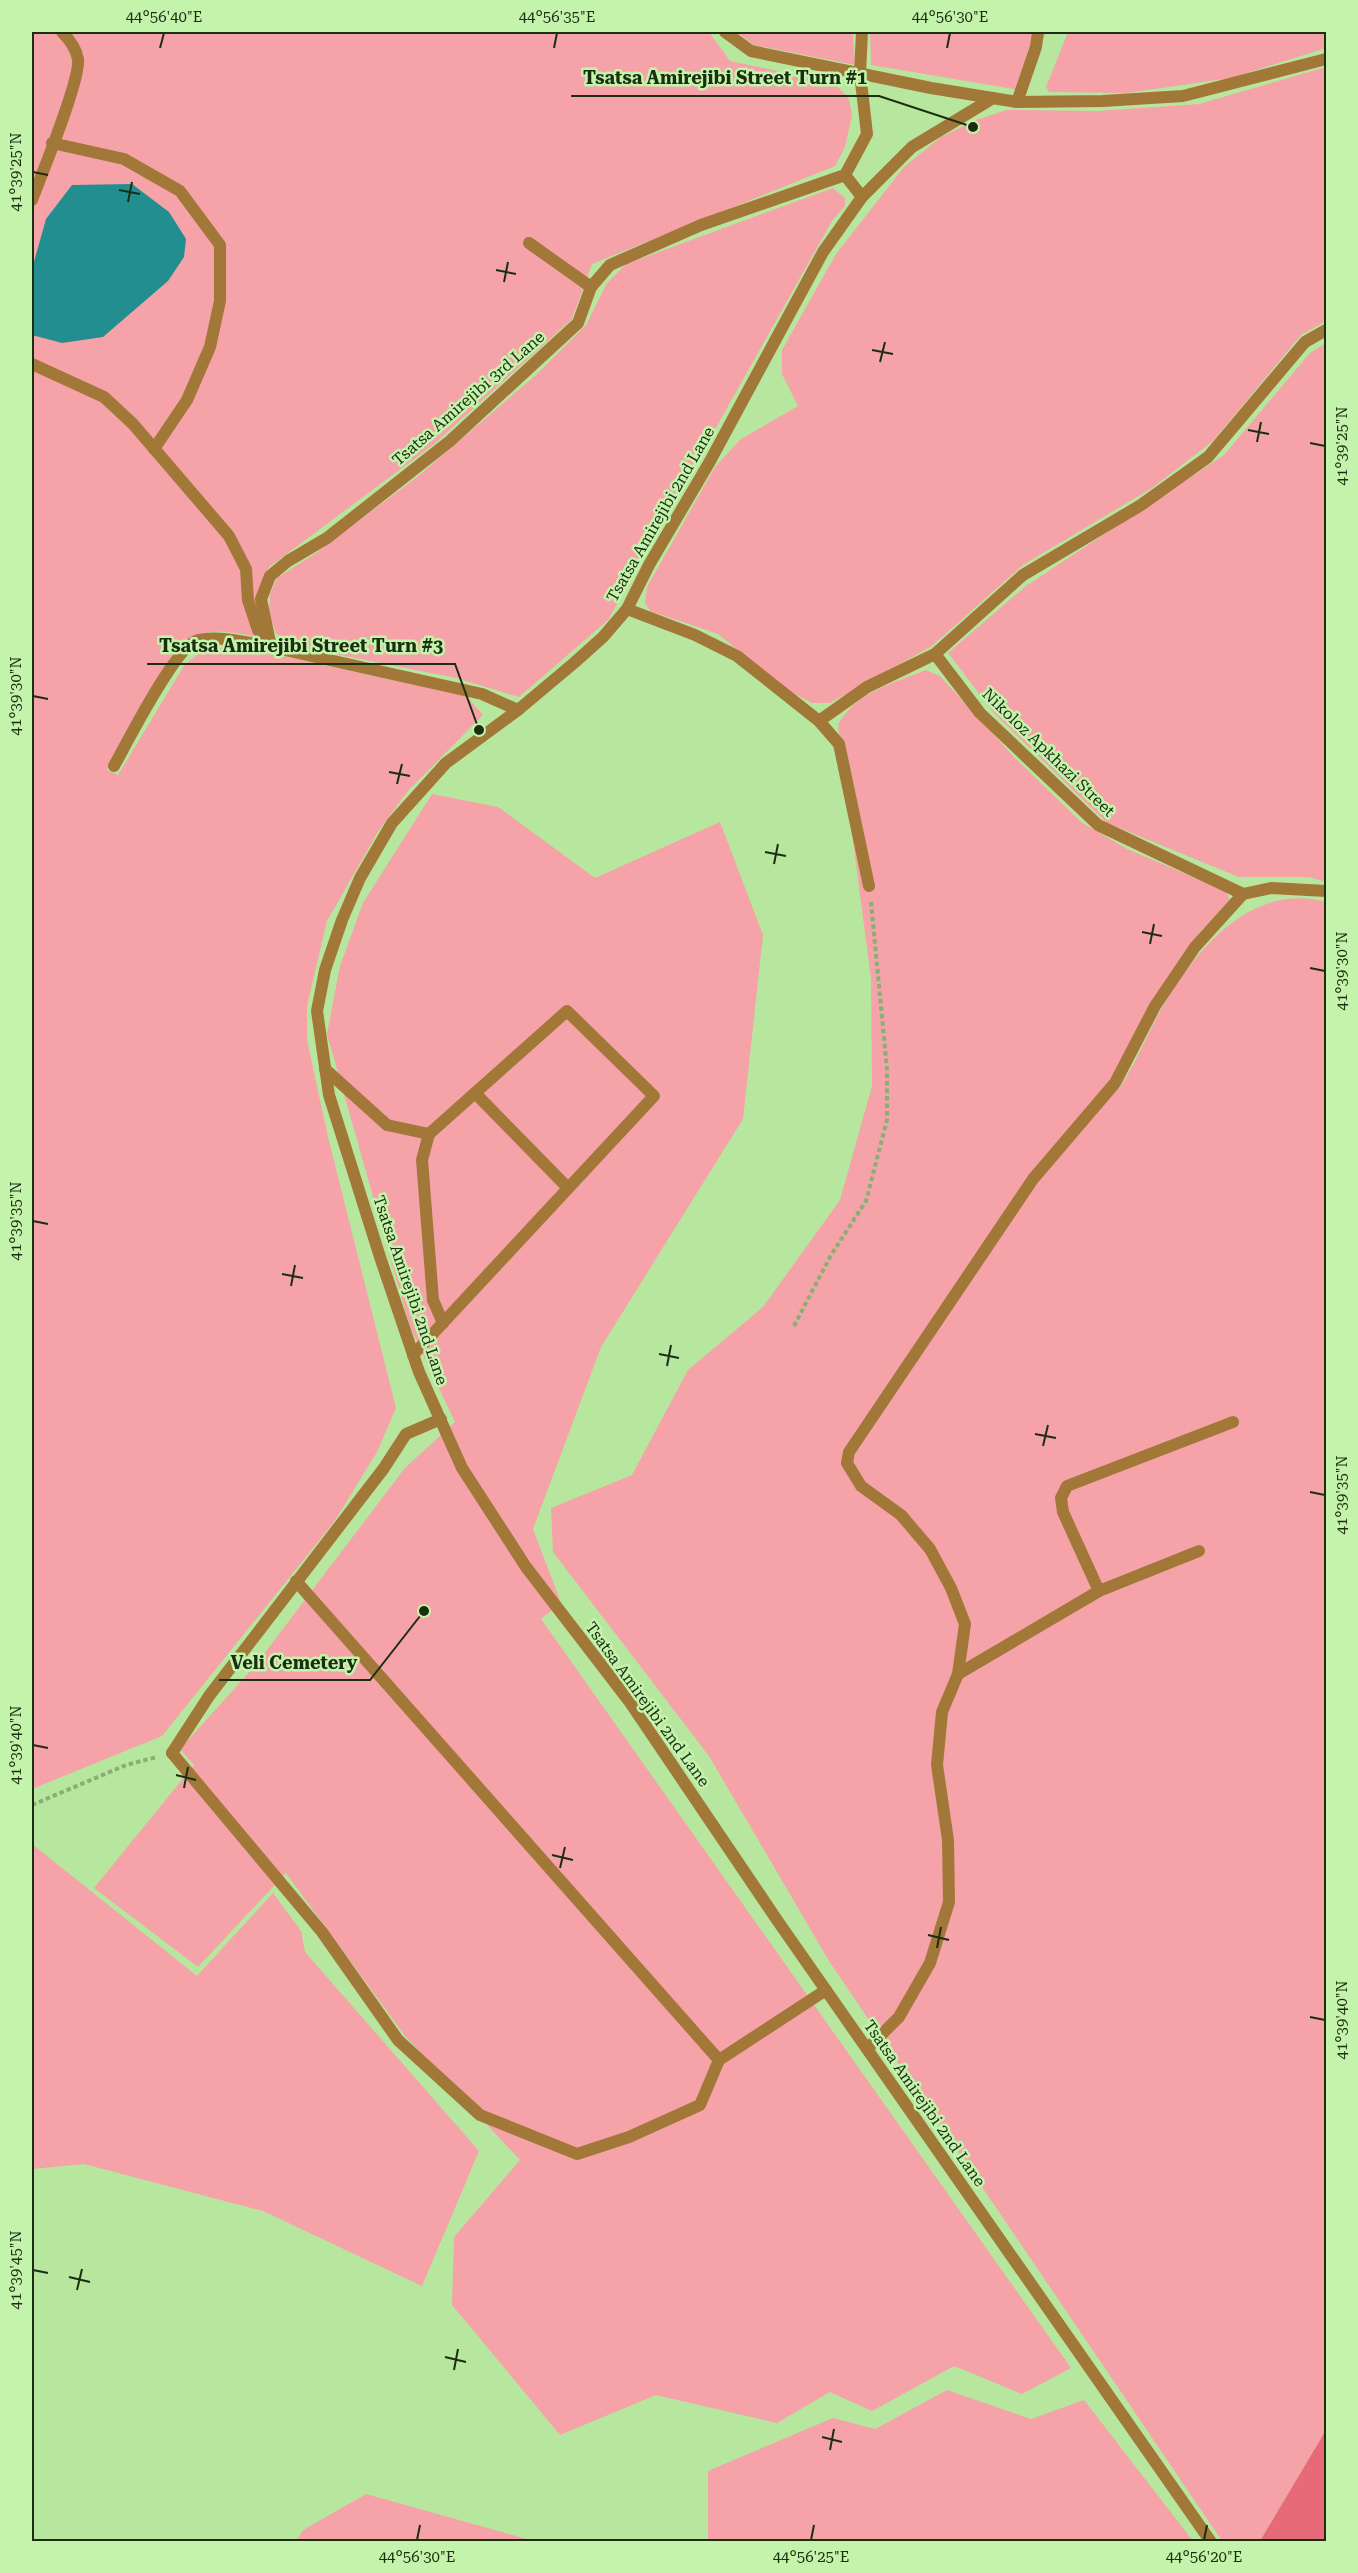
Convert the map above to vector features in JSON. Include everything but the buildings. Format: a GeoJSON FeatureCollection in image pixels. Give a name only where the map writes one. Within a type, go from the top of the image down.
{"type":"FeatureCollection","features":[{"type":"Feature","properties":{"kind":"street"},"geometry":{"type":"LineString","coordinates":[[32,200],[72,90],[78,61],[70,41],[62,32]]}},
{"type":"Feature","properties":{"kind":"street"},"geometry":{"type":"LineString","coordinates":[[724,32],[751,51],[931,88],[1017,102],[1103,101],[1183,96],[1326,59]]}},
{"type":"Feature","properties":{"kind":"street"},"geometry":{"type":"LineString","coordinates":[[861,32],[860,73],[867,134],[845,175],[862,197]]}},
{"type":"Feature","properties":{"kind":"street"},"geometry":{"type":"LineString","coordinates":[[1017,102],[1036,47],[1038,32]]}},
{"type":"Feature","properties":{"kind":"street","name":"Tsatsa Amirejibi 2nd Lane"},"geometry":{"type":"LineString","coordinates":[[993,98],[912,147],[862,197],[823,252],[709,463],[649,565],[627,609],[603,637],[518,710],[446,763],[392,823],[360,878],[332,950],[317,1011],[329,1095],[380,1257],[413,1354],[462,1468],[526,1567],[629,1701],[826,1990],[1211,2541]]}},
{"type":"Feature","properties":{"kind":"street"},"geometry":{"type":"LineString","coordinates":[[52,143],[124,159],[180,191],[220,245],[220,301],[210,347],[187,400],[154,449]]}},
{"type":"Feature","properties":{"kind":"street","name":"Tsatsa Amirejibi 3rd Lane"},"geometry":{"type":"LineString","coordinates":[[271,647],[261,599],[270,576],[288,561],[327,538],[450,441],[578,323],[591,287],[610,265],[691,230],[845,175]]}},
{"type":"Feature","properties":{"kind":"street"},"geometry":{"type":"LineString","coordinates":[[529,243],[591,287]]}},
{"type":"Feature","properties":{"kind":"street"},"geometry":{"type":"LineString","coordinates":[[819,721],[867,687],[935,654],[1023,574],[1141,505],[1208,457],[1305,342],[1326,330]]}},
{"type":"Feature","properties":{"kind":"street"},"geometry":{"type":"LineString","coordinates":[[32,364],[104,397],[133,424],[229,536],[246,569],[248,600],[258,630],[271,647]]}},
{"type":"Feature","properties":{"kind":"street"},"geometry":{"type":"LineString","coordinates":[[627,609],[695,635],[737,657],[819,721],[839,744],[869,886]]}},
{"type":"Feature","properties":{"kind":"street"},"geometry":{"type":"LineString","coordinates":[[114,766],[164,677],[183,651],[196,640],[223,638],[271,647],[482,694],[518,710]]}},
{"type":"Feature","properties":{"kind":"street","name":"Nikoloz Apkhazi Street"},"geometry":{"type":"LineString","coordinates":[[935,654],[980,713],[1098,825],[1243,894]]}},
{"type":"Feature","properties":{"kind":"street"},"geometry":{"type":"LineString","coordinates":[[867,2049],[899,2018],[930,1963],[949,1902],[948,1840],[937,1765],[942,1712],[958,1674],[965,1624],[951,1588],[930,1549],[901,1515],[861,1486],[847,1463],[849,1452],[1033,1179],[1115,1083],[1155,1005],[1195,947],[1243,894],[1271,888],[1326,891]]}},
{"type":"Feature","properties":{"kind":"street"},"geometry":{"type":"LineString","coordinates":[[413,1354],[443,1323],[654,1096],[567,1011],[429,1134],[422,1160],[433,1300],[443,1323]]}},
{"type":"Feature","properties":{"kind":"street"},"geometry":{"type":"LineString","coordinates":[[325,1069],[387,1125],[429,1134]]}},
{"type":"Feature","properties":{"kind":"street"},"geometry":{"type":"LineString","coordinates":[[475,1094],[568,1188]]}},
{"type":"Feature","properties":{"kind":"street"},"geometry":{"type":"LineString","coordinates":[[441,1419],[406,1434],[384,1468],[209,1696],[172,1753],[322,1932],[398,2040],[480,2115],[577,2154],[629,2137],[700,2105],[719,2060],[826,1990]]}},
{"type":"Feature","properties":{"kind":"street"},"geometry":{"type":"LineString","coordinates":[[1099,1591],[1063,1512],[1061,1498],[1067,1486],[1233,1422]]}},
{"type":"Feature","properties":{"kind":"street"},"geometry":{"type":"LineString","coordinates":[[958,1674],[1099,1591],[1199,1551]]}},
{"type":"Feature","properties":{"kind":"street"},"geometry":{"type":"LineString","coordinates":[[296,1581],[719,2060]]}},
{"type":"Feature","properties":{"kind":"path"},"geometry":{"type":"LineString","coordinates":[[794,1326],[831,1255],[866,1202],[887,1120],[887,1069],[869,886]]}},
{"type":"Feature","properties":{"kind":"path"},"geometry":{"type":"LineString","coordinates":[[32,1805],[126,1765],[172,1753]]}},
{"type":"Feature","properties":{"kind":"shaded area"},"geometry":{"type":"Polygon","coordinates":[[[32,32],[43,32],[46,35],[50,32],[709,32],[730,61],[834,83],[849,99],[852,115],[845,147],[835,166],[592,264],[572,319],[433,445],[269,567],[258,594],[259,617],[264,638],[228,632],[207,633],[186,641],[175,649],[107,770],[118,775],[185,664],[205,649],[224,648],[282,656],[466,696],[483,715],[408,791],[379,830],[327,921],[307,1006],[307,1040],[328,1137],[396,1408],[377,1452],[334,1522],[162,1736],[32,1789],[32,335],[145,299],[168,281],[32,269],[32,32]]]}},
{"type":"Feature","properties":{"kind":"shaded area"},"geometry":{"type":"Polygon","coordinates":[[[736,32],[853,32],[855,65],[754,45],[736,32]]]}},
{"type":"Feature","properties":{"kind":"shaded area"},"geometry":{"type":"Polygon","coordinates":[[[870,32],[1046,32],[1020,90],[871,65],[870,32]]]}},
{"type":"Feature","properties":{"kind":"shaded area"},"geometry":{"type":"Polygon","coordinates":[[[1068,32],[1326,32],[1326,48],[1231,78],[1127,93],[1049,92],[1046,87],[1068,32]]]}},
{"type":"Feature","properties":{"kind":"shaded area"},"geometry":{"type":"Polygon","coordinates":[[[1326,67],[1326,321],[1301,335],[1213,441],[1152,488],[1023,565],[932,646],[830,703],[812,703],[787,690],[718,634],[650,611],[645,603],[647,587],[715,467],[741,439],[798,406],[782,374],[782,350],[836,254],[904,167],[941,137],[976,120],[1007,110],[1097,111],[1199,104],[1326,67]]]}},
{"type":"Feature","properties":{"kind":"shaded area"},"geometry":{"type":"Polygon","coordinates":[[[833,188],[845,198],[845,206],[832,221],[608,620],[519,697],[456,678],[289,645],[276,633],[269,613],[270,594],[277,578],[316,553],[417,477],[535,376],[586,325],[607,283],[626,264],[833,188]]]}},
{"type":"Feature","properties":{"kind":"shaded area"},"geometry":{"type":"Polygon","coordinates":[[[1326,343],[1326,882],[1309,877],[1239,877],[1107,823],[994,713],[948,653],[1026,586],[1224,455],[1310,353],[1326,343]]]}},
{"type":"Feature","properties":{"kind":"shaded area"},"geometry":{"type":"Polygon","coordinates":[[[926,670],[940,676],[1015,758],[1081,822],[1127,849],[1226,891],[1230,900],[1198,934],[1154,998],[1109,1083],[1119,1089],[1169,996],[1198,955],[1215,937],[1234,921],[1255,909],[1277,901],[1301,898],[1326,902],[1326,2430],[1260,2541],[1222,2541],[829,1961],[709,1756],[553,1552],[551,1508],[632,1475],[688,1370],[763,1307],[840,1200],[872,1086],[871,979],[838,725],[854,704],[876,690],[926,670]]]}},
{"type":"Feature","properties":{"kind":"shaded area"},"geometry":{"type":"Polygon","coordinates":[[[432,794],[498,807],[595,878],[720,822],[763,935],[743,1119],[601,1347],[533,1529],[561,1603],[541,1619],[1071,2368],[1022,2394],[954,2366],[872,2411],[830,2392],[777,2423],[656,2395],[560,2435],[452,2305],[454,2237],[520,2160],[405,2036],[286,1873],[198,1967],[94,1888],[194,1765],[180,1749],[254,1667],[405,1468],[455,1422],[410,1327],[327,1034],[340,966],[363,903],[432,794]]]}},
{"type":"Feature","properties":{"kind":"shaded area"},"geometry":{"type":"Polygon","coordinates":[[[32,1844],[197,1976],[273,1893],[301,1931],[305,1952],[479,2151],[422,2286],[263,2211],[84,2164],[32,2169],[32,1844]]]}},
{"type":"Feature","properties":{"kind":"shaded area"},"geometry":{"type":"Polygon","coordinates":[[[947,2390],[1031,2419],[1084,2400],[1193,2541],[708,2541],[708,2471],[833,2418],[875,2429],[947,2390]]]}},
{"type":"Feature","properties":{"kind":"shaded area"},"geometry":{"type":"Polygon","coordinates":[[[1326,2430],[1326,2541],[1260,2541],[1326,2430]]]}},
{"type":"Feature","properties":{"kind":"shaded area"},"geometry":{"type":"Polygon","coordinates":[[[366,2494],[534,2541],[296,2541],[303,2530],[366,2494]]]}},
{"type":"Feature","properties":{"kind":"water"},"geometry":{"type":"Polygon","coordinates":[[[132,184],[169,212],[186,239],[184,257],[168,281],[103,337],[62,343],[32,335],[32,269],[46,219],[72,185],[132,184]]]}},
{"type":"Feature","properties":{"kind":"place","name":"Tsatsa Amirejibi Street Turn #1"},"geometry":{"type":"Point","coordinates":[973,127]}},
{"type":"Feature","properties":{"kind":"place","name":"Tsatsa Amirejibi Street Turn #3"},"geometry":{"type":"Point","coordinates":[479,730]}},
{"type":"Feature","properties":{"kind":"place","name":"Veli Cemetery"},"geometry":{"type":"Point","coordinates":[424,1611]}}]}
